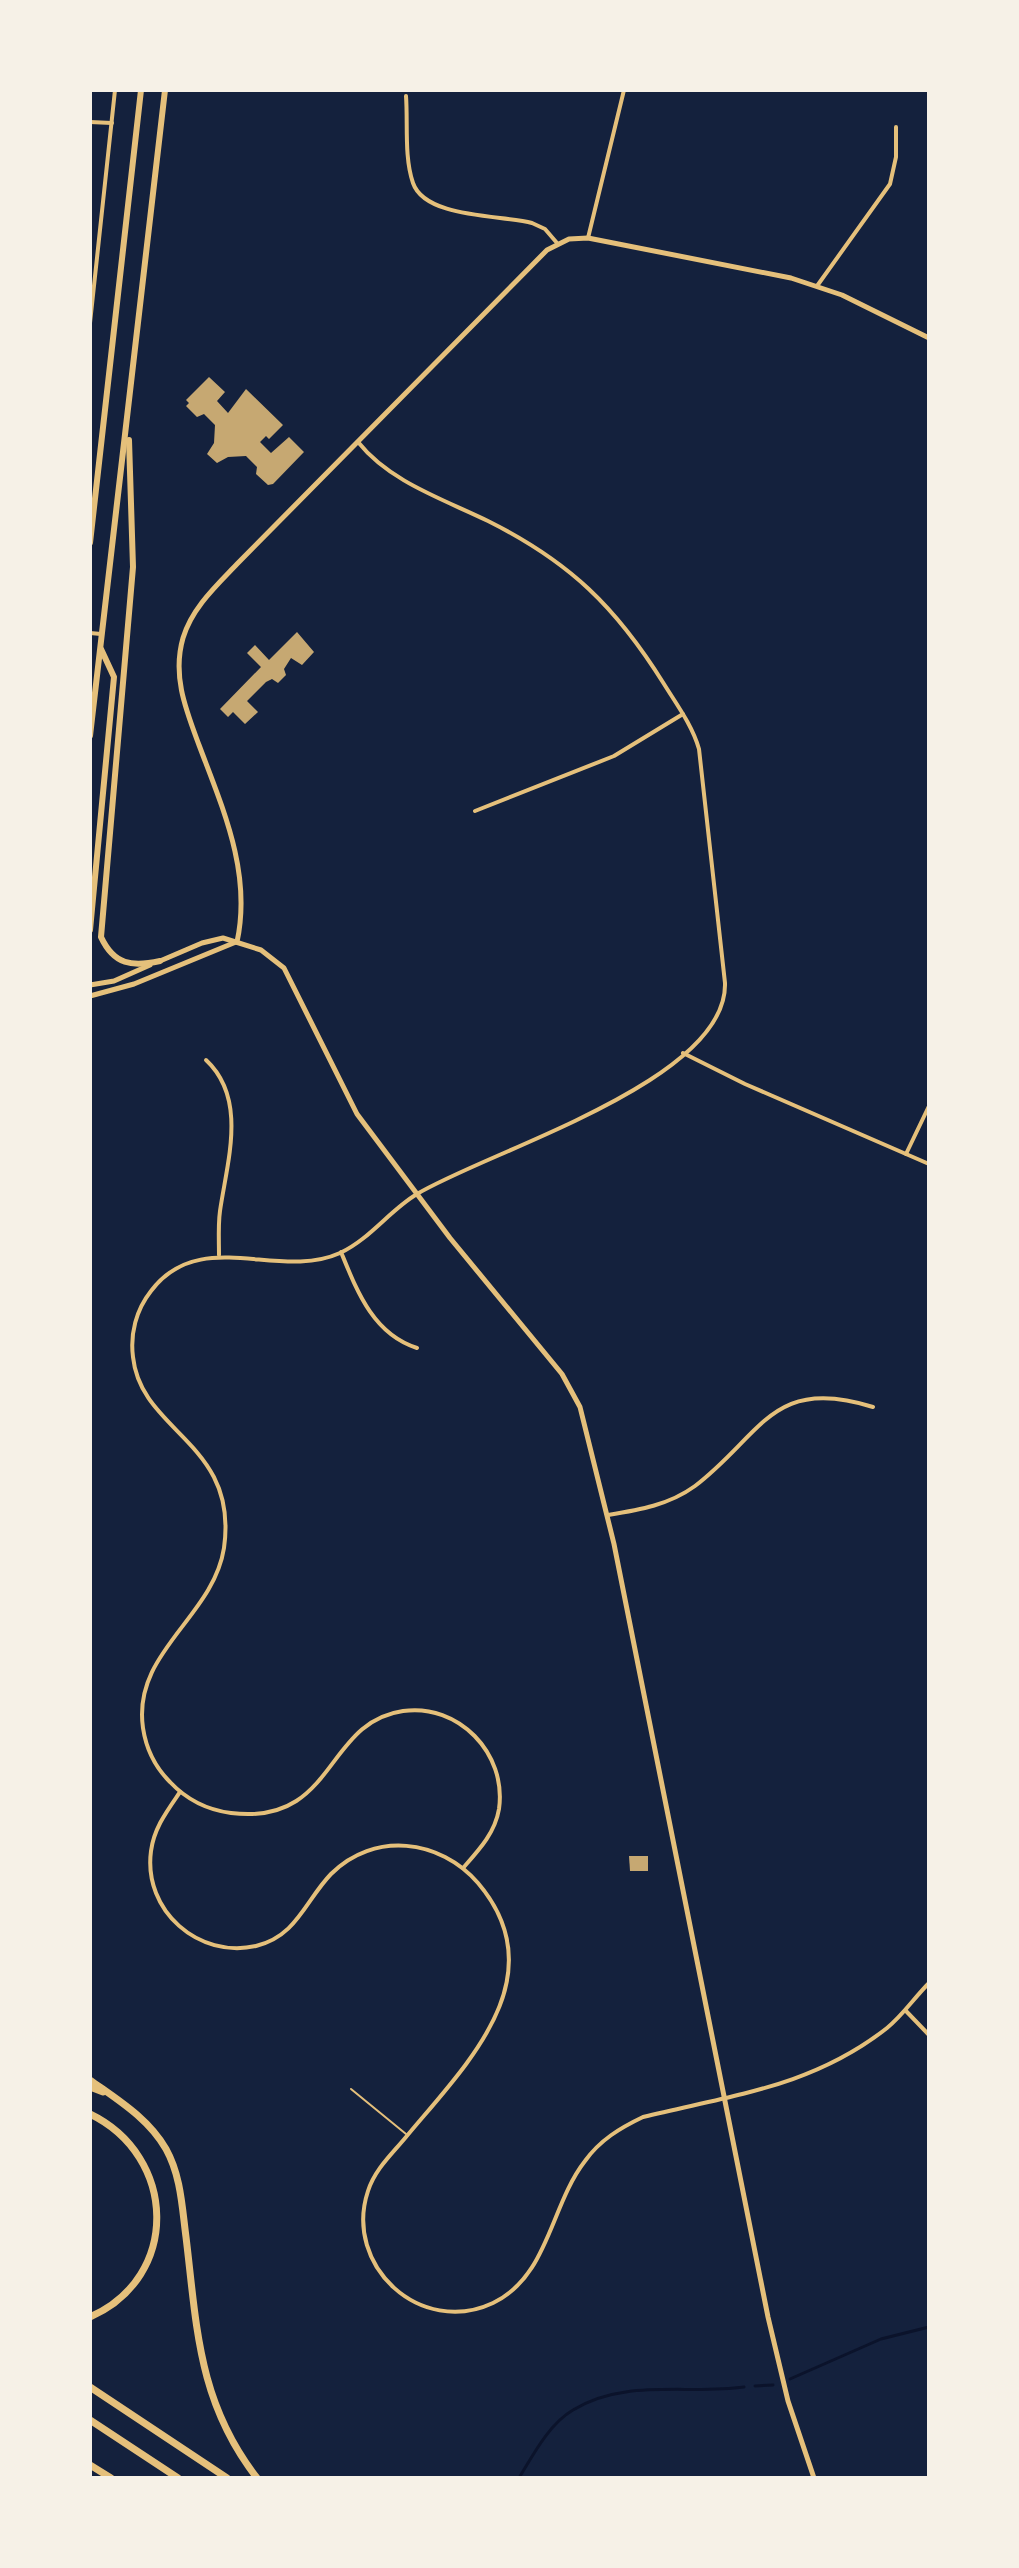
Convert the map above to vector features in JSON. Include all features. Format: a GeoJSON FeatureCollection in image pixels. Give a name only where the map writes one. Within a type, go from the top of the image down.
{"type":"FeatureCollection","features":[{"type":"Feature","properties":{"kind":"highway"},"geometry":{"type":"LineString","coordinates":[[90,543],[141,90]]}},
{"type":"Feature","properties":{"kind":"highway"},"geometry":{"type":"LineString","coordinates":[[90,736],[129,421],[165,90]]}},
{"type":"Feature","properties":{"kind":"highway"},"geometry":{"type":"LineString","coordinates":[[129,421],[133,567],[101,937],[107,951],[119,960],[132,965],[160,961]]}},
{"type":"Feature","properties":{"kind":"highway"},"geometry":{"type":"LineString","coordinates":[[90,930],[114,677],[101,649]]}},
{"type":"Feature","properties":{"kind":"highway"},"geometry":{"type":"LineString","coordinates":[[90,2080],[150,2127],[171,2160],[182,2203],[198,2352],[227,2435],[257,2478]]}},
{"type":"Feature","properties":{"kind":"highway"},"geometry":{"type":"LineString","coordinates":[[90,2087],[116,2098]]}},
{"type":"Feature","properties":{"kind":"highway"},"geometry":{"type":"LineString","coordinates":[[90,2114],[121,2133],[137,2152],[150,2175],[157,2211],[154,2241],[137,2279],[114,2304],[90,2317]]}},
{"type":"Feature","properties":{"kind":"highway"},"geometry":{"type":"LineString","coordinates":[[90,2387],[227,2478]]}},
{"type":"Feature","properties":{"kind":"highway"},"geometry":{"type":"LineString","coordinates":[[90,2420],[178,2478]]}},
{"type":"Feature","properties":{"kind":"highway"},"geometry":{"type":"LineString","coordinates":[[90,2465],[111,2478]]}},
{"type":"Feature","properties":{"kind":"main road"},"geometry":{"type":"LineString","coordinates":[[237,942],[242,910],[239,866],[181,693],[179,654],[183,636],[208,594],[532,263],[557,243],[588,238],[817,286],[929,338]]}},
{"type":"Feature","properties":{"kind":"main road"},"geometry":{"type":"LineString","coordinates":[[90,985],[114,981],[218,939],[237,942],[267,954],[291,976],[344,1091],[416,1195],[572,1390],[590,1439],[608,1515],[723,2099],[781,2372],[814,2478]]}},
{"type":"Feature","properties":{"kind":"main road"},"geometry":{"type":"LineString","coordinates":[[90,996],[134,984],[237,942]]}},
{"type":"Feature","properties":{"kind":"street"},"geometry":{"type":"LineString","coordinates":[[90,323],[115,90]]}},
{"type":"Feature","properties":{"kind":"street"},"geometry":{"type":"LineString","coordinates":[[588,238],[624,90]]}},
{"type":"Feature","properties":{"kind":"street"},"geometry":{"type":"LineString","coordinates":[[406,96],[411,174],[424,199],[443,209],[532,223],[545,229],[557,243]]}},
{"type":"Feature","properties":{"kind":"street"},"geometry":{"type":"LineString","coordinates":[[90,122],[112,123]]}},
{"type":"Feature","properties":{"kind":"street"},"geometry":{"type":"LineString","coordinates":[[817,286],[890,184],[896,157],[896,127]]}},
{"type":"Feature","properties":{"kind":"street"},"geometry":{"type":"LineString","coordinates":[[358,442],[386,470],[534,546],[581,579],[635,637],[683,714],[702,760],[725,993],[721,1013],[683,1053],[622,1099],[416,1195],[341,1252],[323,1259],[293,1263],[219,1255],[178,1267],[156,1285],[140,1309],[132,1340],[134,1367],[143,1389],[208,1465],[224,1511],[224,1544],[216,1577],[199,1608],[155,1662],[144,1690],[142,1722],[150,1753],[167,1780],[180,1792],[223,1812],[270,1811],[311,1791],[332,1768],[352,1736],[375,1719],[415,1710],[445,1716],[480,1741],[498,1779],[495,1823],[482,1848],[463,1868]]}},
{"type":"Feature","properties":{"kind":"street"},"geometry":{"type":"LineString","coordinates":[[90,633],[104,634]]}},
{"type":"Feature","properties":{"kind":"street"},"geometry":{"type":"LineString","coordinates":[[90,648],[101,649]]}},
{"type":"Feature","properties":{"kind":"street"},"geometry":{"type":"LineString","coordinates":[[475,811],[614,756],[683,714]]}},
{"type":"Feature","properties":{"kind":"street"},"geometry":{"type":"LineString","coordinates":[[683,1053],[745,1084],[929,1164]]}},
{"type":"Feature","properties":{"kind":"street"},"geometry":{"type":"LineString","coordinates":[[206,1060],[226,1088],[231,1122],[229,1161],[220,1214],[219,1255]]}},
{"type":"Feature","properties":{"kind":"street"},"geometry":{"type":"LineString","coordinates":[[906,1154],[929,1106]]}},
{"type":"Feature","properties":{"kind":"street"},"geometry":{"type":"LineString","coordinates":[[341,1252],[376,1321],[396,1338],[417,1348]]}},
{"type":"Feature","properties":{"kind":"street"},"geometry":{"type":"LineString","coordinates":[[608,1515],[647,1508],[679,1496],[701,1480],[760,1423],[784,1406],[825,1397],[873,1407]]}},
{"type":"Feature","properties":{"kind":"street"},"geometry":{"type":"LineString","coordinates":[[180,1792],[153,1838],[152,1881],[170,1918],[193,1937],[220,1947],[262,1944],[286,1932],[306,1911],[329,1877],[366,1851],[411,1845],[438,1852],[463,1868],[490,1899],[503,1929],[508,1964],[506,1992],[484,2040],[380,2167],[368,2193],[363,2221],[368,2249],[382,2276],[404,2298],[430,2309],[460,2312],[501,2299],[525,2279],[541,2252],[574,2177],[610,2135],[643,2117],[767,2090],[812,2073],[884,2030],[906,2011],[929,1983]]}},
{"type":"Feature","properties":{"kind":"street"},"geometry":{"type":"LineString","coordinates":[[906,2011],[929,2035]]}},
{"type":"Feature","properties":{"kind":"lane"},"geometry":{"type":"LineString","coordinates":[[351,2089],[407,2135]]}},
{"type":"Feature","properties":{"kind":"building"},"geometry":{"type":"Polygon","coordinates":[[[209,377],[225,392],[217,401],[228,413],[246,389],[283,425],[269,439],[266,436],[260,442],[271,453],[289,437],[304,452],[273,484],[268,485],[256,474],[257,467],[246,456],[228,457],[217,463],[207,454],[214,443],[215,425],[204,414],[197,417],[186,406],[189,403],[186,400],[209,377]]]}},
{"type":"Feature","properties":{"kind":"building"},"geometry":{"type":"Polygon","coordinates":[[[297,632],[314,652],[302,665],[291,658],[284,669],[286,675],[278,683],[272,679],[266,682],[247,701],[258,712],[245,724],[233,712],[228,717],[220,709],[261,667],[247,653],[255,645],[269,660],[297,632]]]}},
{"type":"Feature","properties":{"kind":"building"},"geometry":{"type":"Polygon","coordinates":[[[629,1856],[648,1856],[648,1871],[630,1871],[629,1856]]]}},
{"type":"Feature","properties":{"kind":"waterway"},"geometry":{"type":"LineString","coordinates":[[790,2379],[881,2339],[929,2327]]}},
{"type":"Feature","properties":{"kind":"waterway"},"geometry":{"type":"LineString","coordinates":[[755,2386],[773,2385]]}},
{"type":"Feature","properties":{"kind":"waterway"},"geometry":{"type":"LineString","coordinates":[[519,2478],[556,2423],[593,2400],[635,2391],[744,2387]]}}]}
